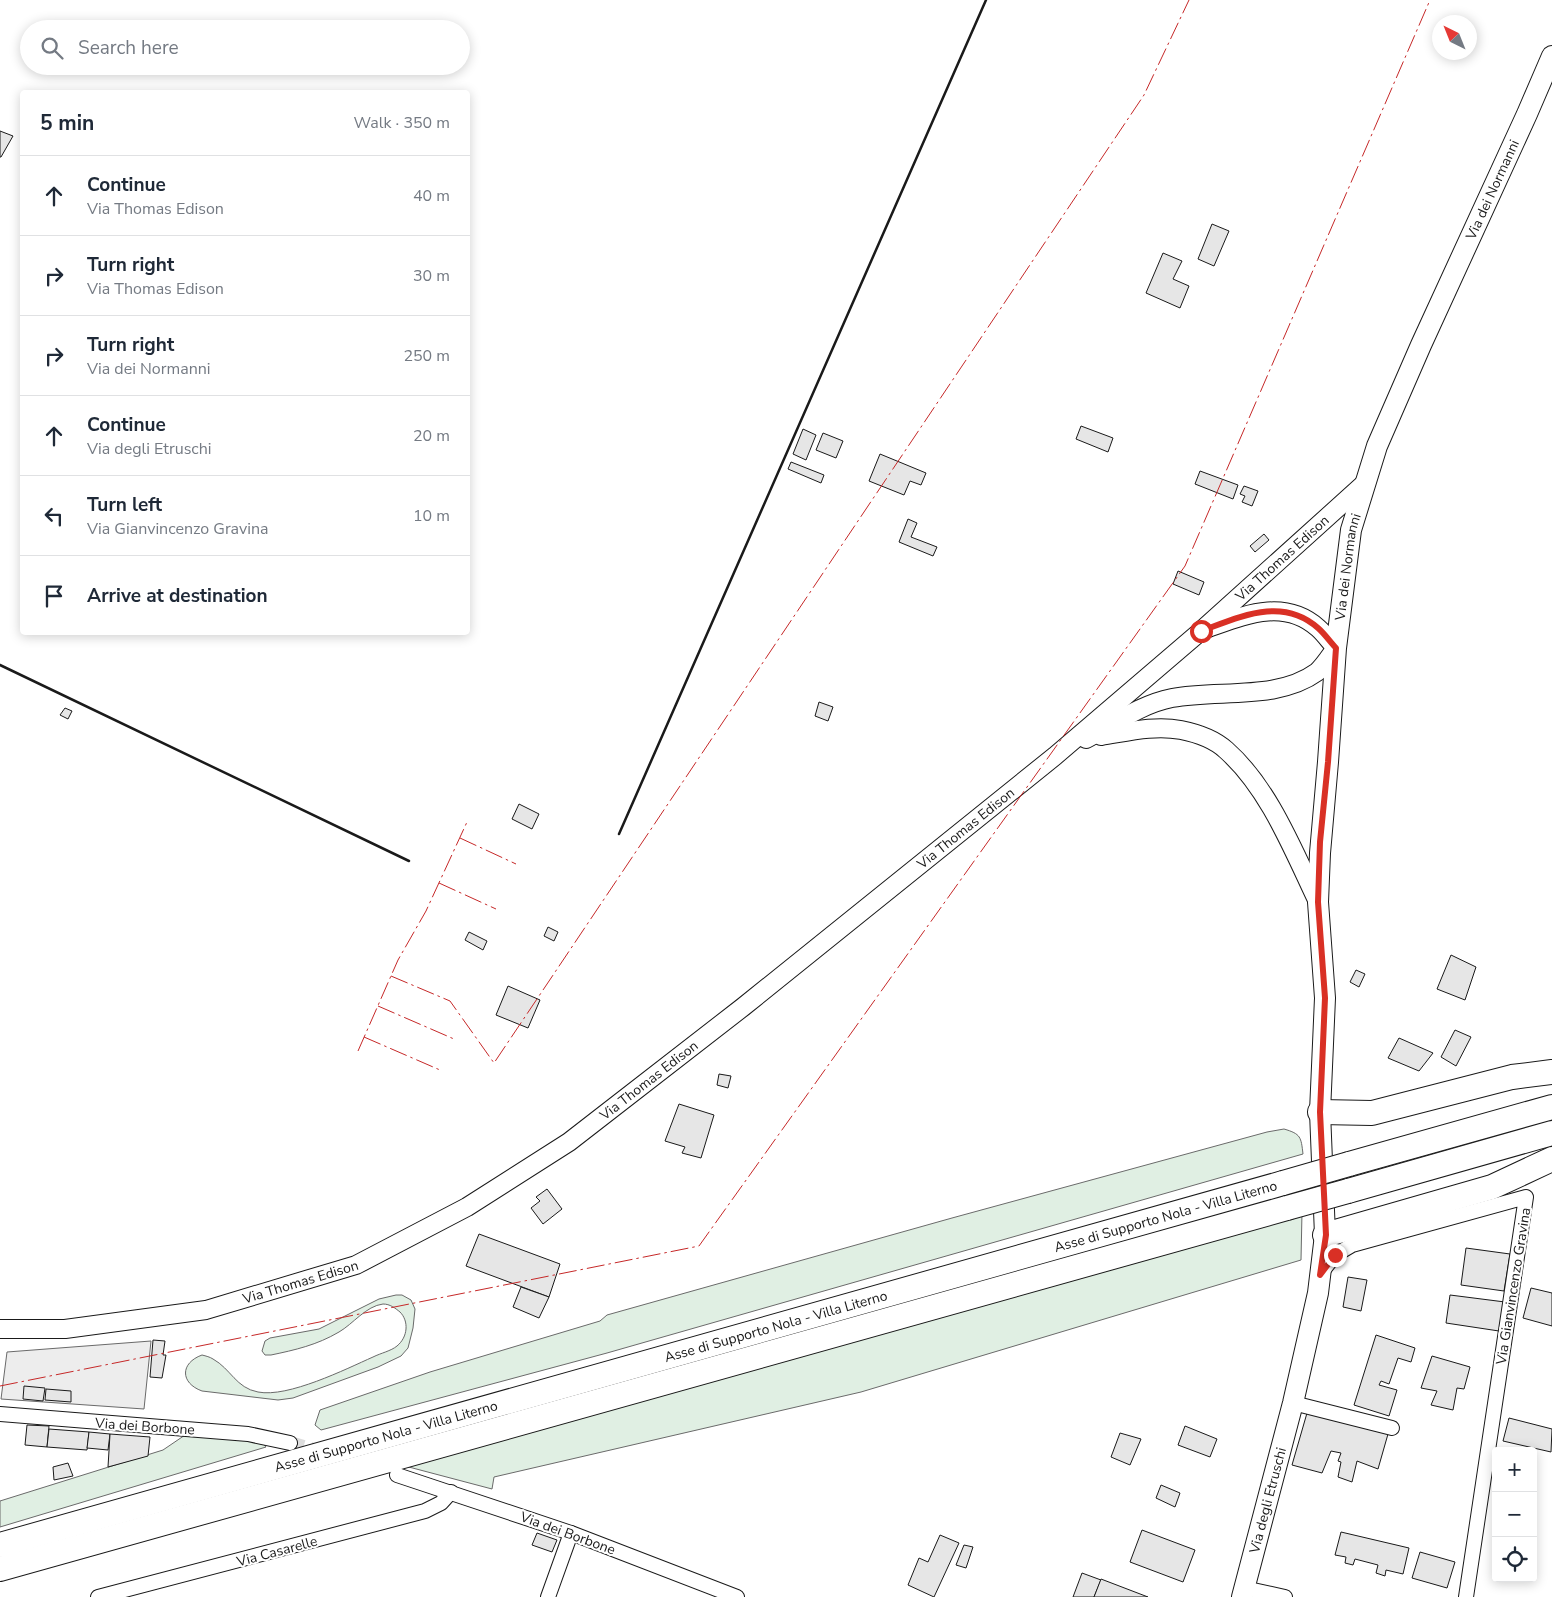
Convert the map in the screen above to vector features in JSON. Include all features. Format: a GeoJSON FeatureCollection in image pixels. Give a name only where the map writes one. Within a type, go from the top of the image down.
{"type":"FeatureCollection","features":[{"type":"Feature","properties":{"kind":"highway"},"geometry":{"type":"LineString","coordinates":[[1320,1112],[1372,1113],[1512,1077],[1552,1072]]}},
{"type":"Feature","properties":{"kind":"highway","name":"Asse di Supporto Nola - Villa Literno"},"geometry":{"type":"LineString","coordinates":[[0,1545],[1552,1107]]}},
{"type":"Feature","properties":{"kind":"highway","name":"Asse di Supporto Nola - Villa Literno"},"geometry":{"type":"LineString","coordinates":[[0,1569],[1552,1133]]}},
{"type":"Feature","properties":{"kind":"highway"},"geometry":{"type":"LineString","coordinates":[[1326,1235],[1492,1187],[1552,1159]]}},
{"type":"Feature","properties":{"kind":"main road","name":"Via dei Normanni"},"geometry":{"type":"LineString","coordinates":[[1326,1235],[1320,1112],[1325,998],[1318,902],[1320,842],[1336,648],[1351,530],[1377,446],[1552,56]]}},
{"type":"Feature","properties":{"kind":"main road","name":"Via degli Etruschi"},"geometry":{"type":"LineString","coordinates":[[1243,1592],[1293,1403],[1320,1275],[1326,1235]]}},
{"type":"Feature","properties":{"kind":"street","name":"Via Thomas Edison"},"geometry":{"type":"LineString","coordinates":[[0,1329],[65,1329],[206,1310],[356,1265],[467,1207],[569,1142],[743,1007],[1055,756],[1201,631],[1364,484]]}},
{"type":"Feature","properties":{"kind":"street","name":"Via Thomas Edison"},"geometry":{"type":"LineString","coordinates":[[1201,631],[1262,611],[1287,612],[1303,618],[1318,628],[1336,648]]}},
{"type":"Feature","properties":{"kind":"street"},"geometry":{"type":"LineString","coordinates":[[1055,756],[1141,709],[1171,698],[1236,692],[1266,692],[1294,685],[1318,671],[1336,648]]}},
{"type":"Feature","properties":{"kind":"street"},"geometry":{"type":"LineString","coordinates":[[1088,738],[1144,729],[1180,730],[1205,737],[1225,749],[1242,767],[1272,806],[1318,902]]}},
{"type":"Feature","properties":{"kind":"street","name":"Via Gianvincenzo Gravina"},"geometry":{"type":"LineString","coordinates":[[1320,1275],[1335,1255],[1352,1246],[1526,1197],[1466,1597]]}},
{"type":"Feature","properties":{"kind":"street"},"geometry":{"type":"LineString","coordinates":[[1293,1403],[1392,1428]]}},
{"type":"Feature","properties":{"kind":"street","name":"Via dei Borbone"},"geometry":{"type":"LineString","coordinates":[[0,1414],[248,1434],[290,1443]]}},
{"type":"Feature","properties":{"kind":"street","name":"Via dei Borbone"},"geometry":{"type":"LineString","coordinates":[[397,1475],[571,1533],[737,1597]]}},
{"type":"Feature","properties":{"kind":"street","name":"Via Casarelle"},"geometry":{"type":"LineString","coordinates":[[98,1597],[425,1511],[441,1503],[451,1492]]}},
{"type":"Feature","properties":{"kind":"street"},"geometry":{"type":"LineString","coordinates":[[548,1597],[571,1533]]}},
{"type":"Feature","properties":{"kind":"street"},"geometry":{"type":"LineString","coordinates":[[1243,1592],[1285,1597]]}},
{"type":"Feature","properties":{"kind":"green space"},"geometry":{"type":"Polygon","coordinates":[[[1284,1129],[1299,1137],[1303,1154],[607,1353],[321,1430],[315,1425],[320,1410],[430,1372],[600,1321],[607,1315],[952,1218],[1267,1132],[1284,1129]]]}},
{"type":"Feature","properties":{"kind":"green space"},"geometry":{"type":"Polygon","coordinates":[[[1302,1212],[1301,1260],[861,1392],[494,1477],[492,1489],[405,1466],[1302,1212]]]}},
{"type":"Feature","properties":{"kind":"green space"},"geometry":{"type":"Polygon","coordinates":[[[402,1295],[411,1300],[415,1309],[408,1348],[401,1356],[378,1367],[293,1398],[278,1400],[202,1391],[190,1383],[185,1373],[190,1363],[202,1355],[219,1363],[244,1387],[258,1392],[285,1391],[317,1381],[397,1346],[401,1342],[406,1329],[405,1320],[400,1312],[388,1305],[377,1305],[331,1337],[271,1355],[265,1355],[262,1351],[265,1341],[270,1338],[319,1329],[379,1299],[402,1295]]]}},
{"type":"Feature","properties":{"kind":"green space"},"geometry":{"type":"Polygon","coordinates":[[[188,1433],[262,1442],[266,1447],[0,1527],[0,1501],[163,1450],[188,1433]]]}},
{"type":"Feature","properties":{"kind":"shaded area"},"geometry":{"type":"Polygon","coordinates":[[[151,1341],[144,1409],[1,1399],[7,1352],[151,1341]]]}},
{"type":"Feature","properties":{"kind":"building"},"geometry":{"type":"Polygon","coordinates":[[[0,131],[13,136],[1,157],[0,157],[0,131]]]}},
{"type":"Feature","properties":{"kind":"building"},"geometry":{"type":"Polygon","coordinates":[[[1212,224],[1229,231],[1214,266],[1198,259],[1212,224]]]}},
{"type":"Feature","properties":{"kind":"building"},"geometry":{"type":"Polygon","coordinates":[[[1163,253],[1182,261],[1173,279],[1189,286],[1180,308],[1146,293],[1163,253]]]}},
{"type":"Feature","properties":{"kind":"building"},"geometry":{"type":"Polygon","coordinates":[[[1081,426],[1113,438],[1108,452],[1076,439],[1081,426]]]}},
{"type":"Feature","properties":{"kind":"building"},"geometry":{"type":"Polygon","coordinates":[[[803,429],[816,435],[806,460],[793,454],[803,429]]]}},
{"type":"Feature","properties":{"kind":"building"},"geometry":{"type":"Polygon","coordinates":[[[823,433],[843,441],[836,458],[816,450],[823,433]]]}},
{"type":"Feature","properties":{"kind":"building"},"geometry":{"type":"Polygon","coordinates":[[[880,454],[926,473],[921,485],[910,481],[904,495],[869,481],[880,454]]]}},
{"type":"Feature","properties":{"kind":"building"},"geometry":{"type":"Polygon","coordinates":[[[791,462],[824,475],[821,483],[788,469],[791,462]]]}},
{"type":"Feature","properties":{"kind":"building"},"geometry":{"type":"Polygon","coordinates":[[[1200,471],[1238,485],[1233,499],[1195,484],[1200,471]]]}},
{"type":"Feature","properties":{"kind":"building"},"geometry":{"type":"Polygon","coordinates":[[[1244,486],[1258,491],[1252,506],[1242,502],[1245,496],[1240,494],[1244,486]]]}},
{"type":"Feature","properties":{"kind":"building"},"geometry":{"type":"Polygon","coordinates":[[[908,519],[917,523],[911,537],[937,547],[933,556],[899,542],[908,519]]]}},
{"type":"Feature","properties":{"kind":"building"},"geometry":{"type":"Polygon","coordinates":[[[1264,534],[1269,540],[1255,552],[1250,546],[1264,534]]]}},
{"type":"Feature","properties":{"kind":"building"},"geometry":{"type":"Polygon","coordinates":[[[1178,571],[1204,582],[1199,595],[1173,584],[1178,571]]]}},
{"type":"Feature","properties":{"kind":"building"},"geometry":{"type":"Polygon","coordinates":[[[819,702],[833,707],[828,721],[815,716],[819,702]]]}},
{"type":"Feature","properties":{"kind":"building"},"geometry":{"type":"Polygon","coordinates":[[[65,708],[72,711],[68,719],[60,715],[65,708]]]}},
{"type":"Feature","properties":{"kind":"building"},"geometry":{"type":"Polygon","coordinates":[[[519,804],[539,814],[532,829],[512,819],[519,804]]]}},
{"type":"Feature","properties":{"kind":"building"},"geometry":{"type":"Polygon","coordinates":[[[548,927],[558,932],[554,941],[544,936],[548,927]]]}},
{"type":"Feature","properties":{"kind":"building"},"geometry":{"type":"Polygon","coordinates":[[[469,932],[487,941],[483,950],[465,940],[469,932]]]}},
{"type":"Feature","properties":{"kind":"building"},"geometry":{"type":"Polygon","coordinates":[[[1451,955],[1476,967],[1465,1000],[1437,989],[1451,955]]]}},
{"type":"Feature","properties":{"kind":"building"},"geometry":{"type":"Polygon","coordinates":[[[1356,970],[1365,974],[1359,987],[1350,982],[1356,970]]]}},
{"type":"Feature","properties":{"kind":"building"},"geometry":{"type":"Polygon","coordinates":[[[508,986],[540,1000],[528,1028],[496,1015],[508,986]]]}},
{"type":"Feature","properties":{"kind":"building"},"geometry":{"type":"Polygon","coordinates":[[[1455,1030],[1471,1037],[1456,1066],[1441,1057],[1455,1030]]]}},
{"type":"Feature","properties":{"kind":"building"},"geometry":{"type":"Polygon","coordinates":[[[1399,1038],[1433,1053],[1419,1071],[1388,1058],[1399,1038]]]}},
{"type":"Feature","properties":{"kind":"building"},"geometry":{"type":"Polygon","coordinates":[[[719,1074],[731,1076],[728,1088],[717,1085],[719,1074]]]}},
{"type":"Feature","properties":{"kind":"building"},"geometry":{"type":"Polygon","coordinates":[[[679,1104],[714,1115],[701,1158],[682,1153],[685,1147],[665,1141],[679,1104]]]}},
{"type":"Feature","properties":{"kind":"building"},"geometry":{"type":"Polygon","coordinates":[[[547,1189],[562,1209],[543,1224],[531,1208],[540,1201],[536,1197],[547,1189]]]}},
{"type":"Feature","properties":{"kind":"building"},"geometry":{"type":"Polygon","coordinates":[[[479,1234],[560,1264],[549,1297],[466,1266],[479,1234]]]}},
{"type":"Feature","properties":{"kind":"building"},"geometry":{"type":"Polygon","coordinates":[[[1466,1248],[1510,1254],[1504,1291],[1461,1285],[1466,1248]]]}},
{"type":"Feature","properties":{"kind":"building"},"geometry":{"type":"Polygon","coordinates":[[[1348,1277],[1367,1280],[1361,1311],[1343,1307],[1348,1277]]]}},
{"type":"Feature","properties":{"kind":"building"},"geometry":{"type":"Polygon","coordinates":[[[521,1287],[549,1297],[539,1318],[513,1307],[521,1287]]]}},
{"type":"Feature","properties":{"kind":"building"},"geometry":{"type":"Polygon","coordinates":[[[1531,1288],[1552,1293],[1552,1326],[1523,1318],[1531,1288]]]}},
{"type":"Feature","properties":{"kind":"building"},"geometry":{"type":"Polygon","coordinates":[[[1450,1295],[1505,1302],[1499,1331],[1446,1323],[1450,1295]]]}},
{"type":"Feature","properties":{"kind":"building"},"geometry":{"type":"Polygon","coordinates":[[[1376,1335],[1415,1348],[1411,1362],[1398,1358],[1389,1384],[1381,1381],[1379,1385],[1397,1390],[1389,1416],[1354,1405],[1376,1335]]]}},
{"type":"Feature","properties":{"kind":"building"},"geometry":{"type":"Polygon","coordinates":[[[153,1340],[165,1341],[163,1355],[166,1355],[162,1378],[150,1377],[153,1340]]]}},
{"type":"Feature","properties":{"kind":"building"},"geometry":{"type":"Polygon","coordinates":[[[1432,1356],[1470,1367],[1464,1389],[1457,1388],[1453,1410],[1431,1405],[1437,1391],[1421,1388],[1432,1356]]]}},
{"type":"Feature","properties":{"kind":"building"},"geometry":{"type":"Polygon","coordinates":[[[24,1386],[45,1388],[43,1401],[23,1399],[24,1386]]]}},
{"type":"Feature","properties":{"kind":"building"},"geometry":{"type":"Polygon","coordinates":[[[46,1389],[71,1391],[71,1402],[45,1400],[46,1389]]]}},
{"type":"Feature","properties":{"kind":"building"},"geometry":{"type":"Polygon","coordinates":[[[1307,1413],[1388,1434],[1378,1469],[1357,1461],[1352,1482],[1338,1477],[1341,1462],[1338,1461],[1341,1453],[1331,1451],[1322,1473],[1292,1465],[1307,1413]]]}},
{"type":"Feature","properties":{"kind":"building"},"geometry":{"type":"Polygon","coordinates":[[[1509,1418],[1552,1429],[1551,1452],[1537,1449],[1537,1447],[1503,1441],[1509,1418]]]}},
{"type":"Feature","properties":{"kind":"building"},"geometry":{"type":"Polygon","coordinates":[[[27,1425],[49,1426],[47,1447],[25,1445],[27,1425]]]}},
{"type":"Feature","properties":{"kind":"building"},"geometry":{"type":"Polygon","coordinates":[[[1185,1426],[1217,1439],[1210,1457],[1178,1445],[1185,1426]]]}},
{"type":"Feature","properties":{"kind":"building"},"geometry":{"type":"Polygon","coordinates":[[[49,1429],[89,1432],[87,1450],[47,1447],[49,1429]]]}},
{"type":"Feature","properties":{"kind":"building"},"geometry":{"type":"Polygon","coordinates":[[[89,1432],[110,1434],[108,1450],[87,1448],[89,1432]]]}},
{"type":"Feature","properties":{"kind":"building"},"geometry":{"type":"Polygon","coordinates":[[[1120,1433],[1141,1439],[1130,1465],[1111,1457],[1120,1433]]]}},
{"type":"Feature","properties":{"kind":"building"},"geometry":{"type":"Polygon","coordinates":[[[110,1434],[150,1437],[148,1456],[108,1467],[110,1434]]]}},
{"type":"Feature","properties":{"kind":"building"},"geometry":{"type":"Polygon","coordinates":[[[68,1463],[73,1476],[54,1480],[53,1467],[68,1463]]]}},
{"type":"Feature","properties":{"kind":"building"},"geometry":{"type":"Polygon","coordinates":[[[1161,1485],[1180,1493],[1175,1507],[1156,1498],[1161,1485]]]}},
{"type":"Feature","properties":{"kind":"building"},"geometry":{"type":"Polygon","coordinates":[[[1142,1530],[1195,1550],[1183,1582],[1130,1562],[1142,1530]]]}},
{"type":"Feature","properties":{"kind":"building"},"geometry":{"type":"Polygon","coordinates":[[[1341,1532],[1409,1548],[1403,1574],[1386,1570],[1385,1576],[1376,1573],[1378,1565],[1355,1559],[1353,1565],[1345,1563],[1346,1557],[1335,1555],[1341,1532]]]}},
{"type":"Feature","properties":{"kind":"building"},"geometry":{"type":"Polygon","coordinates":[[[537,1533],[557,1540],[552,1552],[532,1545],[537,1533]]]}},
{"type":"Feature","properties":{"kind":"building"},"geometry":{"type":"Polygon","coordinates":[[[940,1535],[959,1543],[934,1597],[908,1585],[919,1558],[928,1562],[940,1535]]]}},
{"type":"Feature","properties":{"kind":"building"},"geometry":{"type":"Polygon","coordinates":[[[964,1545],[973,1547],[966,1568],[956,1565],[964,1545]]]}},
{"type":"Feature","properties":{"kind":"building"},"geometry":{"type":"Polygon","coordinates":[[[1420,1552],[1455,1562],[1447,1588],[1412,1578],[1420,1552]]]}},
{"type":"Feature","properties":{"kind":"building"},"geometry":{"type":"Polygon","coordinates":[[[1082,1573],[1101,1580],[1094,1597],[1073,1597],[1082,1573]]]}},
{"type":"Feature","properties":{"kind":"building"},"geometry":{"type":"Polygon","coordinates":[[[1101,1579],[1148,1597],[1094,1597],[1101,1579]]]}},
{"type":"Feature","properties":{"kind":"tunnel"},"geometry":{"type":"LineString","coordinates":[[290,1443],[320,1452]]}},
{"type":"Feature","properties":{"kind":"wall"},"geometry":{"type":"LineString","coordinates":[[619,834],[986,0]]}},
{"type":"Feature","properties":{"kind":"wall"},"geometry":{"type":"LineString","coordinates":[[0,665],[409,861]]}},
{"type":"Feature","properties":{"kind":"power"},"geometry":{"type":"LineString","coordinates":[[391,976],[450,1001],[494,1063],[1144,95],[1189,0]]}},
{"type":"Feature","properties":{"kind":"power"},"geometry":{"type":"LineString","coordinates":[[0,1386],[699,1246],[1185,566],[1430,0]]}},
{"type":"Feature","properties":{"kind":"power"},"geometry":{"type":"LineString","coordinates":[[358,1051],[398,960],[426,911],[467,822]]}},
{"type":"Feature","properties":{"kind":"power"},"geometry":{"type":"LineString","coordinates":[[460,838],[516,864]]}},
{"type":"Feature","properties":{"kind":"power"},"geometry":{"type":"LineString","coordinates":[[439,883],[496,909]]}},
{"type":"Feature","properties":{"kind":"power"},"geometry":{"type":"LineString","coordinates":[[378,1006],[454,1039]]}},
{"type":"Feature","properties":{"kind":"power"},"geometry":{"type":"LineString","coordinates":[[364,1037],[440,1070]]}},
{"type":"Feature","properties":{"kind":"route"},"geometry":{"type":"LineString","coordinates":[[1201,631],[1262,611],[1287,612],[1303,618],[1318,628],[1336,648],[1320,842],[1318,902],[1325,998],[1320,1112],[1326,1235],[1320,1275],[1335,1255]]}}]}
